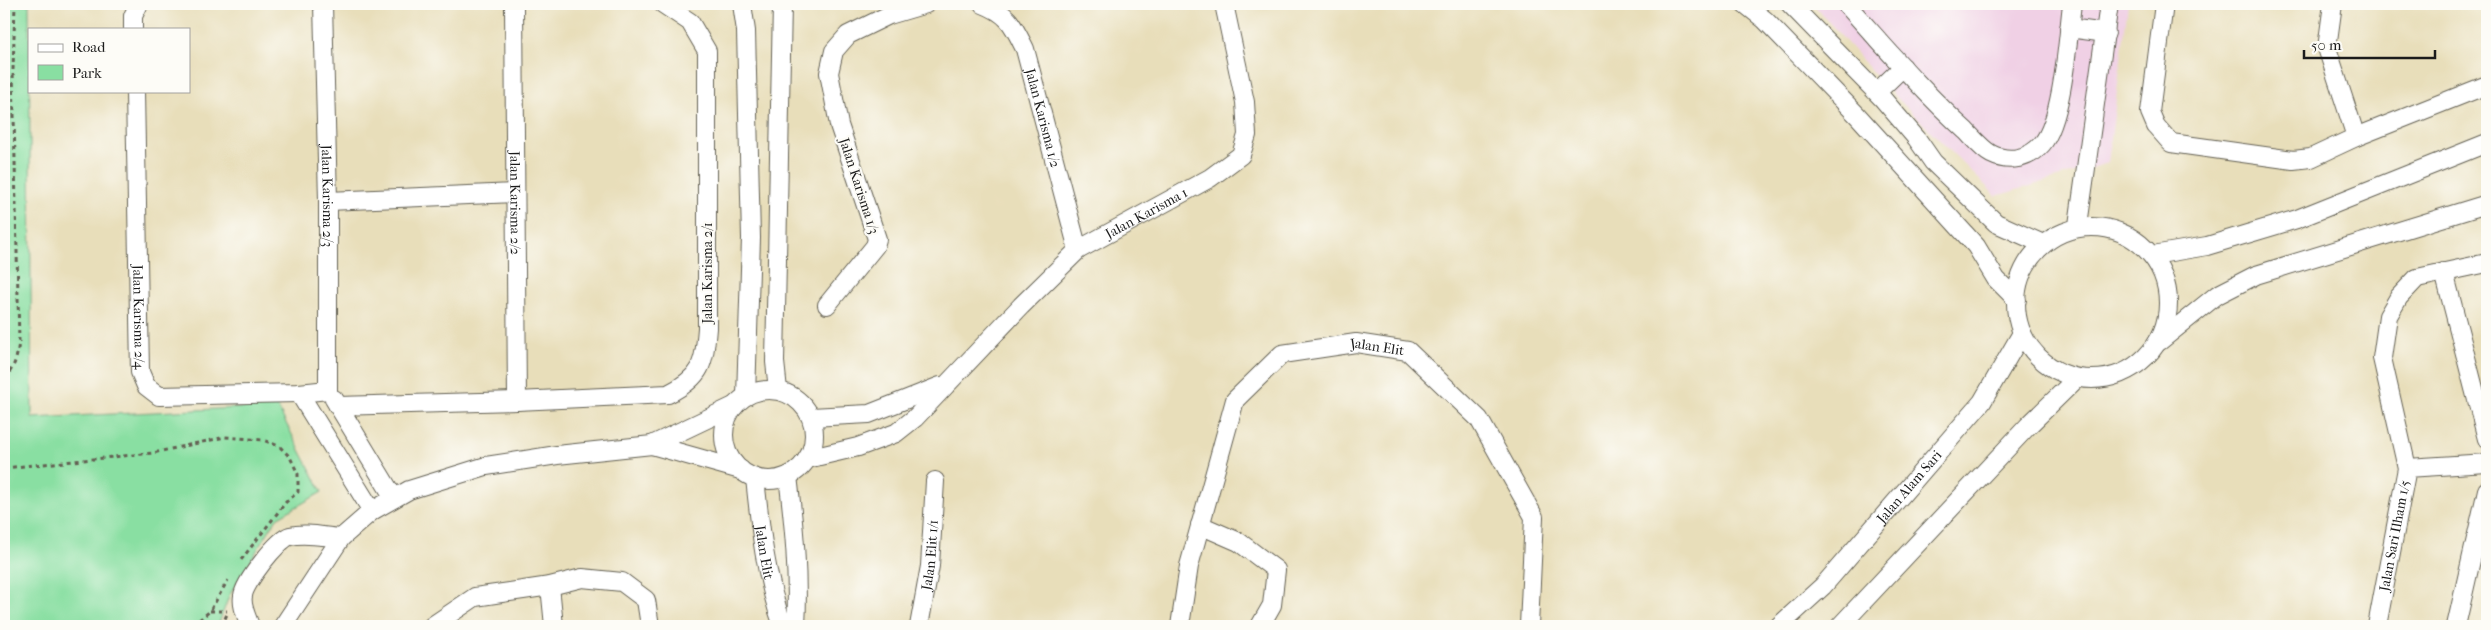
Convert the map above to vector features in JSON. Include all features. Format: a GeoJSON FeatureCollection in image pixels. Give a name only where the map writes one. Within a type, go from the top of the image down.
{"type":"FeatureCollection","features":[{"type":"Feature","properties":{"kind":"street"},"geometry":{"type":"LineString","coordinates":[[133,28],[133,16],[139,4]]}},
{"type":"Feature","properties":{"kind":"street","name":"Jalan Karisma 2/3"},"geometry":{"type":"LineString","coordinates":[[324,4],[328,201],[328,390]]}},
{"type":"Feature","properties":{"kind":"street","name":"Jalan Karisma 2/2"},"geometry":{"type":"LineString","coordinates":[[514,4],[517,401]]}},
{"type":"Feature","properties":{"kind":"street","name":"Jalan Karisma 2/1"},"geometry":{"type":"LineString","coordinates":[[338,406],[517,401],[668,394],[685,385],[699,372],[705,355],[707,328],[707,51],[690,22],[663,4]]}},
{"type":"Feature","properties":{"kind":"street"},"geometry":{"type":"LineString","coordinates":[[742,4],[746,31],[751,238],[740,401],[724,428],[724,440],[733,462],[748,474]]}},
{"type":"Feature","properties":{"kind":"street"},"geometry":{"type":"LineString","coordinates":[[778,390],[776,362],[782,4]]}},
{"type":"Feature","properties":{"kind":"street","name":"Jalan Karisma 1/3"},"geometry":{"type":"LineString","coordinates":[[827,305],[876,246],[877,239],[839,125],[829,73],[834,51],[848,35],[889,15],[926,4]]}},
{"type":"Feature","properties":{"kind":"street","name":"Jalan Karisma 1/2"},"geometry":{"type":"LineString","coordinates":[[983,4],[1000,10],[1013,23],[1025,49],[1078,250]]}},
{"type":"Feature","properties":{"kind":"street","name":"Jalan Karisma 1"},"geometry":{"type":"LineString","coordinates":[[807,459],[858,447],[896,433],[915,418],[945,384],[1078,250],[1210,178],[1241,155],[1247,135],[1246,102],[1224,4]]}},
{"type":"Feature","properties":{"kind":"street"},"geometry":{"type":"LineString","coordinates":[[1745,4],[1765,20],[1857,115],[1976,246],[1996,279],[2017,300]]}},
{"type":"Feature","properties":{"kind":"street"},"geometry":{"type":"LineString","coordinates":[[1790,4],[1877,92],[1917,139],[1933,162],[1996,223],[2044,244]]}},
{"type":"Feature","properties":{"kind":"street"},"geometry":{"type":"LineString","coordinates":[[1846,4],[1954,121],[1990,154],[2011,160],[2026,157],[2042,144],[2050,130],[2059,99],[2072,4]]}},
{"type":"Feature","properties":{"kind":"street"},"geometry":{"type":"LineString","coordinates":[[2078,225],[2110,4]]}},
{"type":"Feature","properties":{"kind":"street"},"geometry":{"type":"LineString","coordinates":[[2164,4],[2150,112],[2156,126],[2171,143],[2293,160],[2311,158],[2356,137],[2487,85]]}},
{"type":"Feature","properties":{"kind":"street"},"geometry":{"type":"LineString","coordinates":[[2333,4],[2327,48],[2356,137]]}},
{"type":"Feature","properties":{"kind":"street"},"geometry":{"type":"LineString","coordinates":[[2069,28],[2106,33]]}},
{"type":"Feature","properties":{"kind":"street"},"geometry":{"type":"LineString","coordinates":[[1877,92],[1903,67]]}},
{"type":"Feature","properties":{"kind":"street","name":"Jalan Karisma 2/4"},"geometry":{"type":"LineString","coordinates":[[134,92],[140,372],[146,386],[159,396],[299,393],[328,390]]}},
{"type":"Feature","properties":{"kind":"street"},"geometry":{"type":"LineString","coordinates":[[2153,255],[2208,246],[2296,220],[2487,143]]}},
{"type":"Feature","properties":{"kind":"street"},"geometry":{"type":"LineString","coordinates":[[328,201],[515,193]]}},
{"type":"Feature","properties":{"kind":"street"},"geometry":{"type":"LineString","coordinates":[[2157,343],[2166,322],[2168,298],[2164,276],[2153,255],[2135,239],[2112,229],[2078,225],[2044,244],[2027,262],[2018,285],[2016,309],[2022,333],[2035,354],[2054,369],[2077,378],[2100,379],[2122,373],[2142,361],[2157,343],[2217,295],[2256,275],[2487,204]]}},
{"type":"Feature","properties":{"kind":"street"},"geometry":{"type":"LineString","coordinates":[[2487,263],[2444,272],[2487,439]]}},
{"type":"Feature","properties":{"kind":"street","name":"Jalan Sari Ilham 1/5"},"geometry":{"type":"LineString","coordinates":[[2377,626],[2407,468],[2382,358],[2388,316],[2399,297],[2417,278],[2444,272]]}},
{"type":"Feature","properties":{"kind":"street","name":"Jalan Alam Sari"},"geometry":{"type":"LineString","coordinates":[[1779,626],[1823,586],[1982,402],[2022,333]]}},
{"type":"Feature","properties":{"kind":"street","name":"Jalan Elit"},"geometry":{"type":"LineString","coordinates":[[1180,626],[1189,566],[1235,400],[1282,354],[1356,343],[1408,352],[1479,419],[1534,517],[1528,626]]}},
{"type":"Feature","properties":{"kind":"street"},"geometry":{"type":"LineString","coordinates":[[1840,626],[2028,426],[2077,378]]}},
{"type":"Feature","properties":{"kind":"street","name":"Jalan Karisma 1"},"geometry":{"type":"LineString","coordinates":[[810,417],[869,414],[945,384]]}},
{"type":"Feature","properties":{"kind":"street"},"geometry":{"type":"LineString","coordinates":[[328,390],[394,498]]}},
{"type":"Feature","properties":{"kind":"street"},"geometry":{"type":"LineString","coordinates":[[283,626],[341,538],[372,511],[409,490],[486,466],[557,455],[652,444],[762,390],[778,390],[797,400],[810,417],[814,439],[807,459],[798,469],[788,476],[771,480],[652,444]]}},
{"type":"Feature","properties":{"kind":"street"},"geometry":{"type":"LineString","coordinates":[[299,393],[372,511]]}},
{"type":"Feature","properties":{"kind":"street"},"geometry":{"type":"LineString","coordinates":[[2407,468],[2487,463]]}},
{"type":"Feature","properties":{"kind":"street","name":"Jalan Elit"},"geometry":{"type":"LineString","coordinates":[[748,474],[759,518],[775,606],[783,626]]}},
{"type":"Feature","properties":{"kind":"street","name":"Jalan Elit"},"geometry":{"type":"LineString","coordinates":[[788,476],[793,517],[798,601],[796,626]]}},
{"type":"Feature","properties":{"kind":"street","name":"Jalan Elit 1/1"},"geometry":{"type":"LineString","coordinates":[[919,626],[930,566],[935,481]]}},
{"type":"Feature","properties":{"kind":"street"},"geometry":{"type":"LineString","coordinates":[[2456,626],[2487,490]]}},
{"type":"Feature","properties":{"kind":"street"},"geometry":{"type":"LineString","coordinates":[[1200,525],[1239,542],[1276,570],[1272,605],[1260,626]]}},
{"type":"Feature","properties":{"kind":"street"},"geometry":{"type":"LineString","coordinates":[[250,626],[242,603],[243,594],[278,543],[289,536],[341,538]]}},
{"type":"Feature","properties":{"kind":"street"},"geometry":{"type":"LineString","coordinates":[[432,626],[475,597],[550,586],[582,578],[622,582],[646,600],[650,626]]}},
{"type":"Feature","properties":{"kind":"street"},"geometry":{"type":"LineString","coordinates":[[550,586],[554,626]]}},
{"type":"Feature","properties":{"kind":"path"},"geometry":{"type":"LineString","coordinates":[[4,378],[11,372],[17,358],[19,342],[13,70],[15,4]]}},
{"type":"Feature","properties":{"kind":"path"},"geometry":{"type":"LineString","coordinates":[[4,468],[153,453],[225,437],[263,440],[279,446],[290,456],[298,474],[298,492],[286,502],[240,561]]}},
{"type":"Feature","properties":{"kind":"path"},"geometry":{"type":"LineString","coordinates":[[177,626],[192,625],[210,611],[230,578]]}},
{"type":"Feature","properties":{"kind":"path"},"geometry":{"type":"LineString","coordinates":[[222,626],[228,611]]}},
{"type":"Feature","properties":{"kind":"shaded area"},"geometry":{"type":"Polygon","coordinates":[[[1813,4],[2128,4],[2108,163],[1996,196],[1885,86],[1813,4]]]}},
{"type":"Feature","properties":{"kind":"green space"},"geometry":{"type":"Polygon","coordinates":[[[4,4],[29,4],[28,92],[30,92],[32,418],[277,406],[322,492],[277,518],[229,596],[218,626],[4,626],[4,4]]]}}]}
